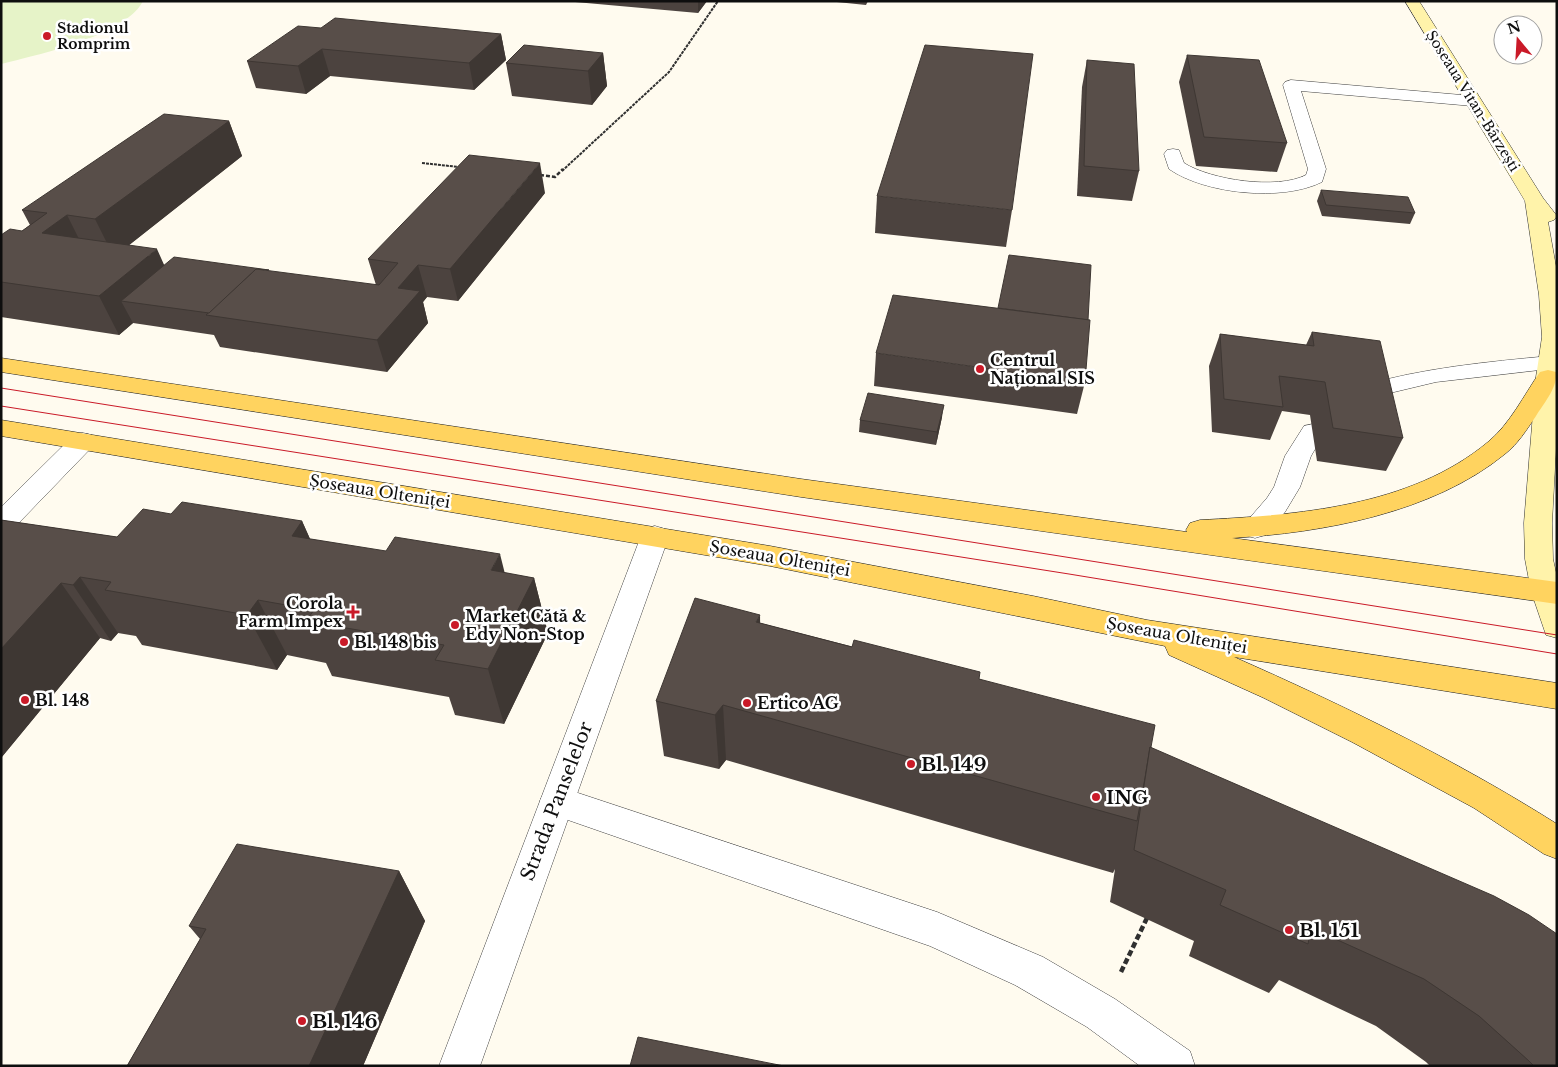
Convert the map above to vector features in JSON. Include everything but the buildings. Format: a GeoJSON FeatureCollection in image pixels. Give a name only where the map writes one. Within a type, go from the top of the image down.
{"type":"FeatureCollection","features":[{"type":"Feature","properties":{"kind":"main road","name":"Șoseaua Vitan-Bârzești"},"geometry":{"type":"LineString","coordinates":[[1412,1],[1535,202],[1557,229]]}},
{"type":"Feature","properties":{"kind":"main road","name":"Șoseaua Vitan-Bârzești"},"geometry":{"type":"LineString","coordinates":[[1535,202],[1550,295],[1553,337],[1538,523],[1539,559],[1551,592],[1557,627]]}},
{"type":"Feature","properties":{"kind":"main road"},"geometry":{"type":"LineString","coordinates":[[1,365],[772,484],[1551,592]]}},
{"type":"Feature","properties":{"kind":"main road"},"geometry":{"type":"LineString","coordinates":[[1092,528],[1197,530],[1254,528],[1343,514],[1386,503],[1430,487],[1466,470],[1498,447],[1516,425],[1549,370]]}},
{"type":"Feature","properties":{"kind":"main road","name":"Șoseaua Olteniței"},"geometry":{"type":"LineString","coordinates":[[1,428],[770,556],[1033,607],[1147,632],[1557,696]]}},
{"type":"Feature","properties":{"kind":"main road"},"geometry":{"type":"LineString","coordinates":[[1147,632],[1275,689],[1364,732],[1486,797],[1557,843]]}},
{"type":"Feature","properties":{"kind":"street"},"geometry":{"type":"LineString","coordinates":[[1172,154],[1175,165],[1196,177],[1214,181],[1271,187],[1294,187],[1308,184],[1315,178],[1316,169],[1291,86],[1473,101]]}},
{"type":"Feature","properties":{"kind":"street"},"geometry":{"type":"LineString","coordinates":[[1369,392],[1400,381],[1450,373],[1549,370]]}},
{"type":"Feature","properties":{"kind":"street"},"geometry":{"type":"LineString","coordinates":[[1254,528],[1276,505],[1287,487],[1298,456],[1313,432]]}},
{"type":"Feature","properties":{"kind":"street"},"geometry":{"type":"LineString","coordinates":[[1,524],[83,441]]}},
{"type":"Feature","properties":{"kind":"street","name":"Strada Panselelor"},"geometry":{"type":"LineString","coordinates":[[459,1066],[655,536]]}},
{"type":"Feature","properties":{"kind":"street"},"geometry":{"type":"LineString","coordinates":[[557,801],[937,930],[1028,971],[1100,1013],[1175,1066]]}},
{"type":"Feature","properties":{"kind":"path"},"geometry":{"type":"LineString","coordinates":[[536,175],[554,177],[670,72],[718,1]]}},
{"type":"Feature","properties":{"kind":"path"},"geometry":{"type":"LineString","coordinates":[[422,163],[460,167]]}},
{"type":"Feature","properties":{"kind":"path"},"geometry":{"type":"LineString","coordinates":[[1100,1013],[1147,918]]}},
{"type":"Feature","properties":{"kind":"green space","name":"Stadionul Romprim"},"geometry":{"type":"Polygon","coordinates":[[[1,1],[143,1],[133,13],[100,34],[57,49],[1,64],[1,1]]]}},
{"type":"Feature","properties":{"kind":"tram line"},"geometry":{"type":"LineString","coordinates":[[1,388],[1557,635]]}},
{"type":"Feature","properties":{"kind":"tram line"},"geometry":{"type":"LineString","coordinates":[[1,406],[1069,574],[1557,654]]}},
{"type":"Feature","properties":{"kind":"place","name":"Stadionul Romprim"},"geometry":{"type":"Point","coordinates":[47,36]}},
{"type":"Feature","properties":{"kind":"place","name":"Centrul Național SIS"},"geometry":{"type":"Point","coordinates":[980,369]}},
{"type":"Feature","properties":{"kind":"place","name":"Corola Farm Impex"},"geometry":{"type":"Point","coordinates":[353,612]}},
{"type":"Feature","properties":{"kind":"place","name":"Market Cătă & Edy Non-Stop"},"geometry":{"type":"Point","coordinates":[455,625]}},
{"type":"Feature","properties":{"kind":"place","name":"Bl. 148 bis"},"geometry":{"type":"Point","coordinates":[344,642]}},
{"type":"Feature","properties":{"kind":"place","name":"Bl. 148"},"geometry":{"type":"Point","coordinates":[25,700]}},
{"type":"Feature","properties":{"kind":"place","name":"Ertico AG"},"geometry":{"type":"Point","coordinates":[747,703]}},
{"type":"Feature","properties":{"kind":"place","name":"Bl. 149"},"geometry":{"type":"Point","coordinates":[911,764]}},
{"type":"Feature","properties":{"kind":"place","name":"ING"},"geometry":{"type":"Point","coordinates":[1096,797]}},
{"type":"Feature","properties":{"kind":"place","name":"Bl. 151"},"geometry":{"type":"Point","coordinates":[1289,930]}},
{"type":"Feature","properties":{"kind":"place","name":"Bl. 146"},"geometry":{"type":"Point","coordinates":[302,1021]}}]}
